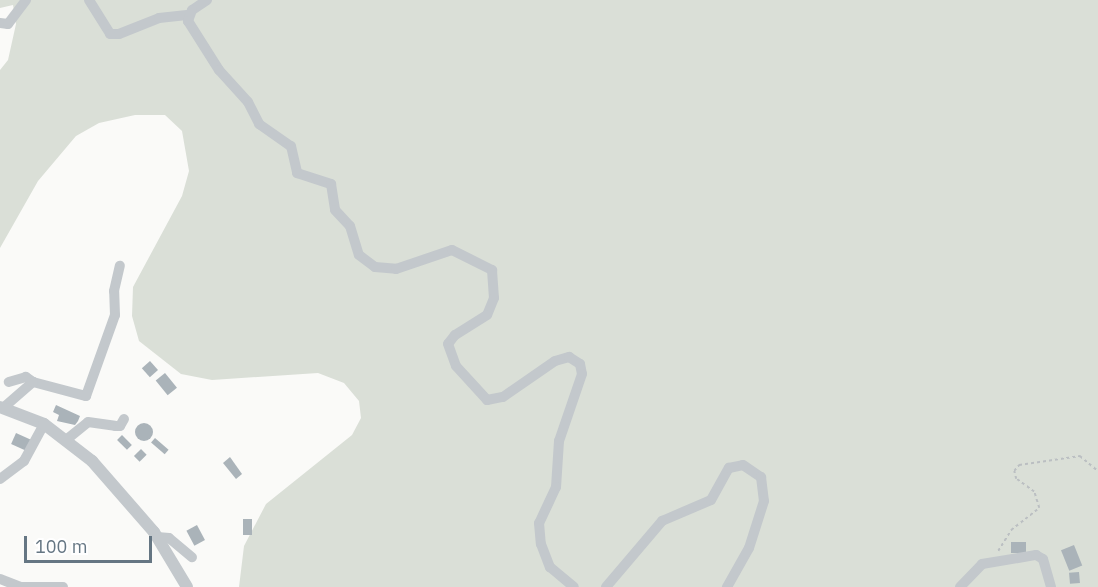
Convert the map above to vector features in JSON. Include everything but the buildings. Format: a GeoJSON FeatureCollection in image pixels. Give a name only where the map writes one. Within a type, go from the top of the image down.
{"type":"FeatureCollection","features":[{"type":"Feature","properties":{"kind":"street"},"geometry":{"type":"LineString","coordinates":[[0,22],[8,24],[26,0]]}},
{"type":"Feature","properties":{"kind":"street"},"geometry":{"type":"LineString","coordinates":[[88,0],[110,34],[119,34],[159,18],[187,15],[207,0]]}},
{"type":"Feature","properties":{"kind":"street"},"geometry":{"type":"LineString","coordinates":[[187,15],[219,70],[241,92],[259,124],[291,146],[297,173],[331,184],[335,210],[350,226],[354,245],[365,261],[383,269],[403,268],[452,250],[489,266],[494,298],[487,315],[455,335],[448,344],[456,366],[487,400],[503,397],[555,361],[569,357],[580,364],[582,374],[559,441],[556,487],[539,523],[541,544],[550,567],[574,587]]}},
{"type":"Feature","properties":{"kind":"street"},"geometry":{"type":"LineString","coordinates":[[9,382],[26,377],[33,382],[86,396],[115,315],[114,291],[120,266]]}},
{"type":"Feature","properties":{"kind":"street"},"geometry":{"type":"LineString","coordinates":[[33,382],[2,407],[44,424],[66,440],[113,482],[157,537],[187,587]]}},
{"type":"Feature","properties":{"kind":"street"},"geometry":{"type":"LineString","coordinates":[[66,440],[88,422],[115,426],[124,419]]}},
{"type":"Feature","properties":{"kind":"street"},"geometry":{"type":"LineString","coordinates":[[0,479],[24,461],[44,424]]}},
{"type":"Feature","properties":{"kind":"street"},"geometry":{"type":"LineString","coordinates":[[606,587],[662,521],[711,500],[729,468],[743,465],[761,477],[764,501],[749,548],[727,587]]}},
{"type":"Feature","properties":{"kind":"street"},"geometry":{"type":"LineString","coordinates":[[157,537],[169,538],[192,557]]}},
{"type":"Feature","properties":{"kind":"street"},"geometry":{"type":"LineString","coordinates":[[960,587],[982,564],[995,560],[1036,555],[1043,559],[1051,587]]}},
{"type":"Feature","properties":{"kind":"street"},"geometry":{"type":"LineString","coordinates":[[0,579],[21,587],[63,587]]}},
{"type":"Feature","properties":{"kind":"path"},"geometry":{"type":"LineString","coordinates":[[995,560],[1011,530],[1039,508],[1034,492],[1016,479],[1014,471],[1019,465],[1080,456],[1098,471]]}},
{"type":"Feature","properties":{"kind":"shaded area"},"geometry":{"type":"Polygon","coordinates":[[[0,0],[1098,0],[1098,587],[239,587],[244,546],[266,504],[352,435],[361,418],[359,401],[344,383],[318,373],[212,380],[181,374],[139,341],[132,316],[133,287],[182,196],[189,171],[182,131],[165,115],[135,115],[99,123],[76,136],[38,181],[0,248],[0,70],[8,60],[16,24],[13,5],[0,8],[0,0]]]}}]}
